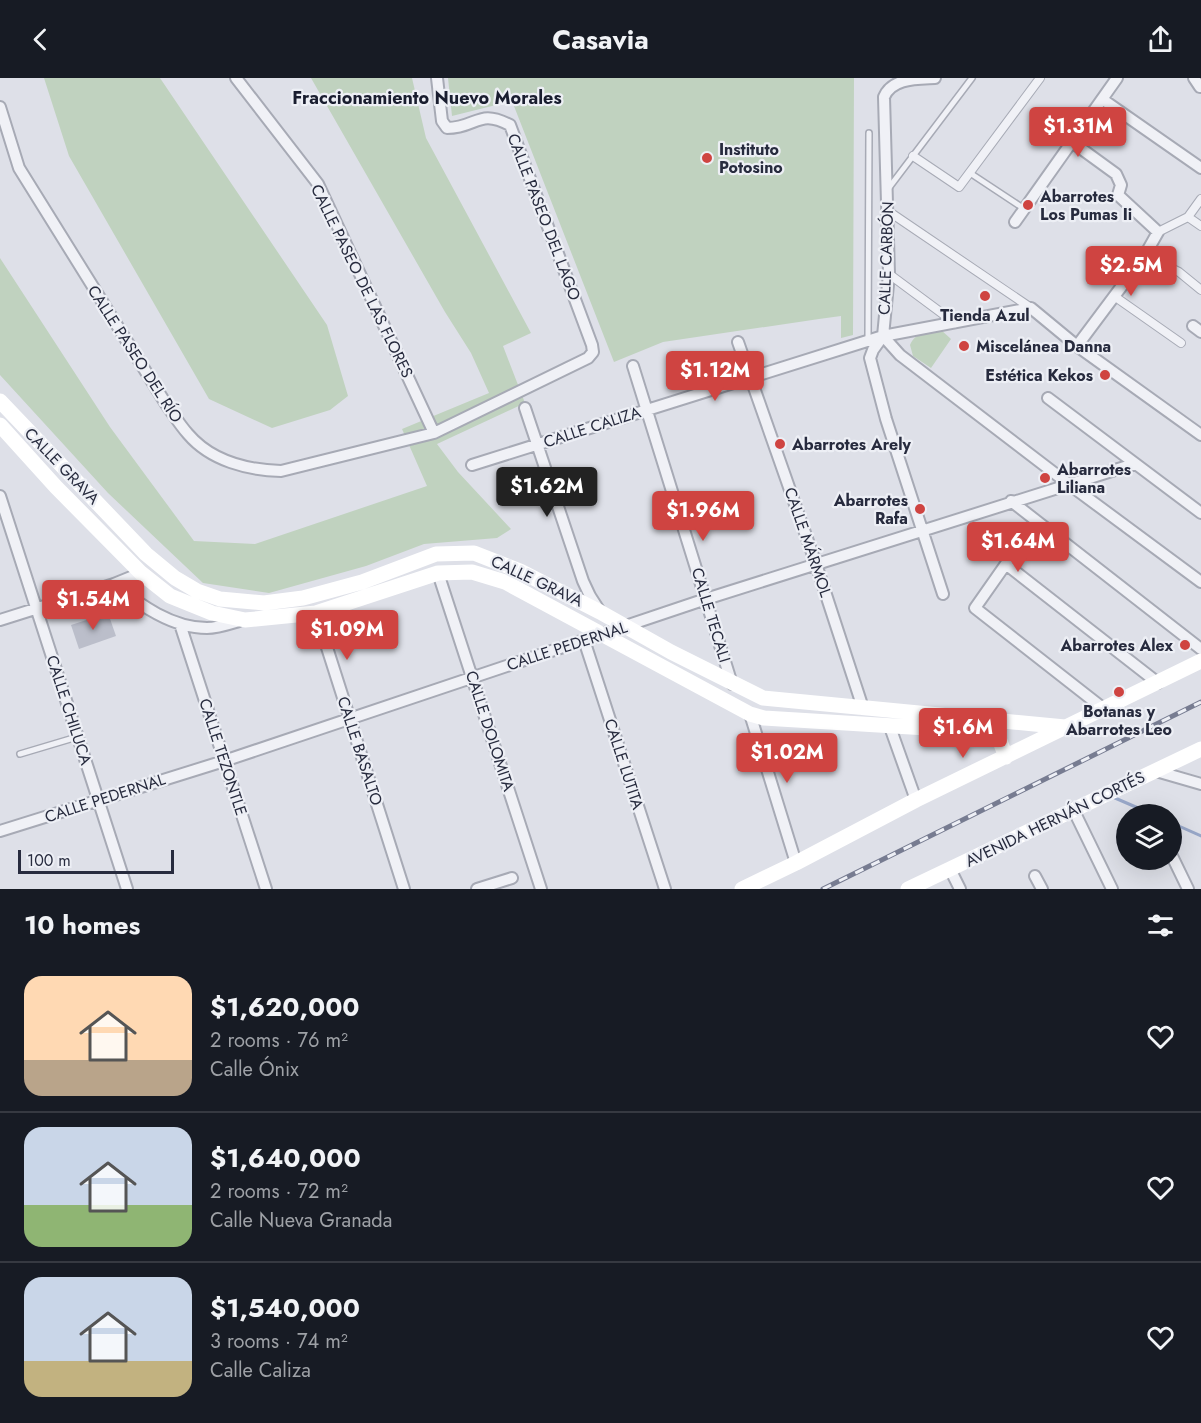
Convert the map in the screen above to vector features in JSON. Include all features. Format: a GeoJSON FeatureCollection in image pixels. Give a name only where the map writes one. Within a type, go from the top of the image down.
{"type":"FeatureCollection","features":[{"type":"Feature","properties":{"kind":"main road","name":"CALLE GRAVA"},"geometry":{"type":"LineString","coordinates":[[0,401],[146,554],[175,578],[197,591],[220,599],[264,603],[303,598],[362,582],[436,554],[474,553],[520,571],[732,684],[763,698],[1065,728]]}},
{"type":"Feature","properties":{"kind":"main road","name":"CALLE GRAVA"},"geometry":{"type":"LineString","coordinates":[[0,425],[56,487],[141,573],[170,596],[212,613],[246,620],[316,613],[438,573],[472,572],[505,582],[750,714],[764,718],[992,732],[998,736],[1006,757]]}},
{"type":"Feature","properties":{"kind":"main road"},"geometry":{"type":"LineString","coordinates":[[742,889],[916,800],[1201,661]]}},
{"type":"Feature","properties":{"kind":"main road","name":"AVENIDA HERNÁN CORTÉS"},"geometry":{"type":"LineString","coordinates":[[908,889],[1201,749]]}},
{"type":"Feature","properties":{"kind":"street","name":"CALLE PASEO DE LAS FLORES"},"geometry":{"type":"LineString","coordinates":[[236,78],[318,184],[434,433]]}},
{"type":"Feature","properties":{"kind":"street","name":"CALLE PASEO DEL LAGO"},"geometry":{"type":"LineString","coordinates":[[437,78],[442,121],[447,128],[460,128],[485,117],[499,119],[510,125],[592,345],[592,352]]}},
{"type":"Feature","properties":{"kind":"street"},"geometry":{"type":"LineString","coordinates":[[906,79],[934,78]]}},
{"type":"Feature","properties":{"kind":"street"},"geometry":{"type":"LineString","coordinates":[[913,156],[959,187],[1040,78]]}},
{"type":"Feature","properties":{"kind":"street"},"geometry":{"type":"LineString","coordinates":[[1015,222],[1117,78]]}},
{"type":"Feature","properties":{"kind":"street","name":"CALLE CARBÓN"},"geometry":{"type":"LineString","coordinates":[[906,79],[887,88],[884,96],[889,274],[883,336],[870,358],[886,419],[943,594]]}},
{"type":"Feature","properties":{"kind":"street"},"geometry":{"type":"LineString","coordinates":[[1102,99],[1201,168]]}},
{"type":"Feature","properties":{"kind":"street","name":"CALLE PASEO DEL RÍO"},"geometry":{"type":"LineString","coordinates":[[0,107],[19,168],[165,404],[189,436],[216,456],[259,470],[281,471],[434,433],[588,358],[592,352]]}},
{"type":"Feature","properties":{"kind":"street"},"geometry":{"type":"LineString","coordinates":[[1072,142],[1116,174],[1121,185],[1118,195],[1158,232]]}},
{"type":"Feature","properties":{"kind":"street"},"geometry":{"type":"LineString","coordinates":[[1077,346],[1145,255],[1158,232],[1188,217],[1201,199]]}},
{"type":"Feature","properties":{"kind":"street"},"geometry":{"type":"LineString","coordinates":[[888,211],[1031,308],[1077,346],[1201,435]]}},
{"type":"Feature","properties":{"kind":"street"},"geometry":{"type":"LineString","coordinates":[[1188,217],[1201,226]]}},
{"type":"Feature","properties":{"kind":"street"},"geometry":{"type":"LineString","coordinates":[[1145,255],[1179,272],[1201,290]]}},
{"type":"Feature","properties":{"kind":"street"},"geometry":{"type":"LineString","coordinates":[[889,274],[955,323]]}},
{"type":"Feature","properties":{"kind":"street"},"geometry":{"type":"LineString","coordinates":[[1114,296],[1181,343]]}},
{"type":"Feature","properties":{"kind":"street","name":"CALLE CALIZA"},"geometry":{"type":"LineString","coordinates":[[472,465],[868,340],[1031,308]]}},
{"type":"Feature","properties":{"kind":"street"},"geometry":{"type":"LineString","coordinates":[[883,336],[900,355],[1201,582]]}},
{"type":"Feature","properties":{"kind":"street","name":"CALLE MÁRMOL"},"geometry":{"type":"LineString","coordinates":[[738,342],[816,564],[863,708]]}},
{"type":"Feature","properties":{"kind":"street","name":"CALLE TECALI"},"geometry":{"type":"LineString","coordinates":[[633,366],[732,684]]}},
{"type":"Feature","properties":{"kind":"street"},"geometry":{"type":"LineString","coordinates":[[1048,398],[1201,513]]}},
{"type":"Feature","properties":{"kind":"street"},"geometry":{"type":"LineString","coordinates":[[525,408],[583,580],[600,612]]}},
{"type":"Feature","properties":{"kind":"street","name":"CALLE PEDERNAL"},"geometry":{"type":"LineString","coordinates":[[0,831],[224,761],[706,599],[1134,464]]}},
{"type":"Feature","properties":{"kind":"street","name":"CALLE CHILUCA"},"geometry":{"type":"LineString","coordinates":[[0,496],[127,889]]}},
{"type":"Feature","properties":{"kind":"street"},"geometry":{"type":"LineString","coordinates":[[1011,501],[1201,649]]}},
{"type":"Feature","properties":{"kind":"street"},"geometry":{"type":"LineString","coordinates":[[1036,521],[975,608],[1104,709]]}},
{"type":"Feature","properties":{"kind":"street"},"geometry":{"type":"LineString","coordinates":[[1007,565],[1158,683]]}},
{"type":"Feature","properties":{"kind":"street"},"geometry":{"type":"LineString","coordinates":[[0,620],[114,584],[141,573]]}},
{"type":"Feature","properties":{"kind":"street","name":"CALLE DOLOMITA"},"geometry":{"type":"LineString","coordinates":[[438,573],[541,889]]}},
{"type":"Feature","properties":{"kind":"street"},"geometry":{"type":"LineString","coordinates":[[114,584],[135,601],[180,624],[207,628],[246,620]]}},
{"type":"Feature","properties":{"kind":"street","name":"CALLE BASALTO"},"geometry":{"type":"LineString","coordinates":[[316,613],[404,889]]}},
{"type":"Feature","properties":{"kind":"street","name":"CALLE TEZONTLE"},"geometry":{"type":"LineString","coordinates":[[180,624],[266,889]]}},
{"type":"Feature","properties":{"kind":"street","name":"CALLE LUTITA"},"geometry":{"type":"LineString","coordinates":[[584,640],[665,889]]}},
{"type":"Feature","properties":{"kind":"street"},"geometry":{"type":"LineString","coordinates":[[750,714],[796,863]]}},
{"type":"Feature","properties":{"kind":"street"},"geometry":{"type":"LineString","coordinates":[[890,727],[916,800]]}},
{"type":"Feature","properties":{"kind":"street"},"geometry":{"type":"LineString","coordinates":[[1156,771],[1201,784]]}},
{"type":"Feature","properties":{"kind":"street"},"geometry":{"type":"LineString","coordinates":[[1073,809],[1112,889]]}},
{"type":"Feature","properties":{"kind":"street"},"geometry":{"type":"LineString","coordinates":[[950,869],[960,889]]}},
{"type":"Feature","properties":{"kind":"street"},"geometry":{"type":"LineString","coordinates":[[1179,870],[1188,889]]}},
{"type":"Feature","properties":{"kind":"street"},"geometry":{"type":"LineString","coordinates":[[1035,876],[1042,889]]}},
{"type":"Feature","properties":{"kind":"street"},"geometry":{"type":"LineString","coordinates":[[477,889],[512,878]]}},
{"type":"Feature","properties":{"kind":"lane"},"geometry":{"type":"LineString","coordinates":[[887,190],[972,78]]}},
{"type":"Feature","properties":{"kind":"lane"},"geometry":{"type":"LineString","coordinates":[[868,340],[869,133]]}},
{"type":"Feature","properties":{"kind":"lane"},"geometry":{"type":"LineString","coordinates":[[970,173],[1023,208]]}},
{"type":"Feature","properties":{"kind":"lane"},"geometry":{"type":"LineString","coordinates":[[20,754],[77,737]]}},
{"type":"Feature","properties":{"kind":"green space"},"geometry":{"type":"Polygon","coordinates":[[[44,78],[160,78],[327,325],[348,396],[330,410],[272,428],[209,399],[69,156],[44,78]]]}},
{"type":"Feature","properties":{"kind":"green space"},"geometry":{"type":"Polygon","coordinates":[[[311,78],[412,78],[426,138],[531,333],[503,346],[525,403],[437,444],[458,472],[511,529],[497,538],[424,544],[366,566],[269,593],[203,583],[108,493],[0,375],[0,258],[110,427],[194,541],[255,544],[427,486],[402,429],[489,393],[471,353],[445,312],[311,78]]]}},
{"type":"Feature","properties":{"kind":"green space"},"geometry":{"type":"Polygon","coordinates":[[[448,78],[854,78],[853,335],[841,338],[841,316],[663,342],[614,362],[512,101],[452,116],[448,78]]]}},
{"type":"Feature","properties":{"kind":"green space"},"geometry":{"type":"Polygon","coordinates":[[[940,329],[951,339],[931,368],[913,356],[910,345],[918,335],[940,329]]]}},
{"type":"Feature","properties":{"kind":"building"},"geometry":{"type":"Polygon","coordinates":[[[108,613],[116,636],[79,649],[71,625],[108,613]]]}},
{"type":"Feature","properties":{"kind":"waterway"},"geometry":{"type":"LineString","coordinates":[[1115,798],[1129,804]]}},
{"type":"Feature","properties":{"kind":"waterway"},"geometry":{"type":"LineString","coordinates":[[1182,827],[1201,836]]}},
{"type":"Feature","properties":{"kind":"railway"},"geometry":{"type":"LineString","coordinates":[[823,889],[1201,702]]}},
{"type":"Feature","properties":{"kind":"place","name":"Instituto Potosino"},"geometry":{"type":"Point","coordinates":[707,158]}},
{"type":"Feature","properties":{"kind":"place","name":"Abarrotes Los Pumas Ii"},"geometry":{"type":"Point","coordinates":[1028,205]}},
{"type":"Feature","properties":{"kind":"place","name":"Tienda Azul"},"geometry":{"type":"Point","coordinates":[985,296]}},
{"type":"Feature","properties":{"kind":"place","name":"Miscelánea Danna"},"geometry":{"type":"Point","coordinates":[964,346]}},
{"type":"Feature","properties":{"kind":"place","name":"Estética Kekos"},"geometry":{"type":"Point","coordinates":[1105,375]}},
{"type":"Feature","properties":{"kind":"place","name":"Abarrotes Arely"},"geometry":{"type":"Point","coordinates":[780,444]}},
{"type":"Feature","properties":{"kind":"place","name":"Abarrotes Liliana"},"geometry":{"type":"Point","coordinates":[1045,478]}},
{"type":"Feature","properties":{"kind":"place","name":"Abarrotes Rafa"},"geometry":{"type":"Point","coordinates":[920,509]}},
{"type":"Feature","properties":{"kind":"place","name":"Abarrotes Alex"},"geometry":{"type":"Point","coordinates":[1185,645]}},
{"type":"Feature","properties":{"kind":"place","name":"Botanas y Abarrotes Leo"},"geometry":{"type":"Point","coordinates":[1119,692]}},
{"type":"Feature","properties":{"kind":"district","name":"Fraccionamiento Nuevo Morales"},"geometry":{"type":"Point","coordinates":[427,98]}}]}
